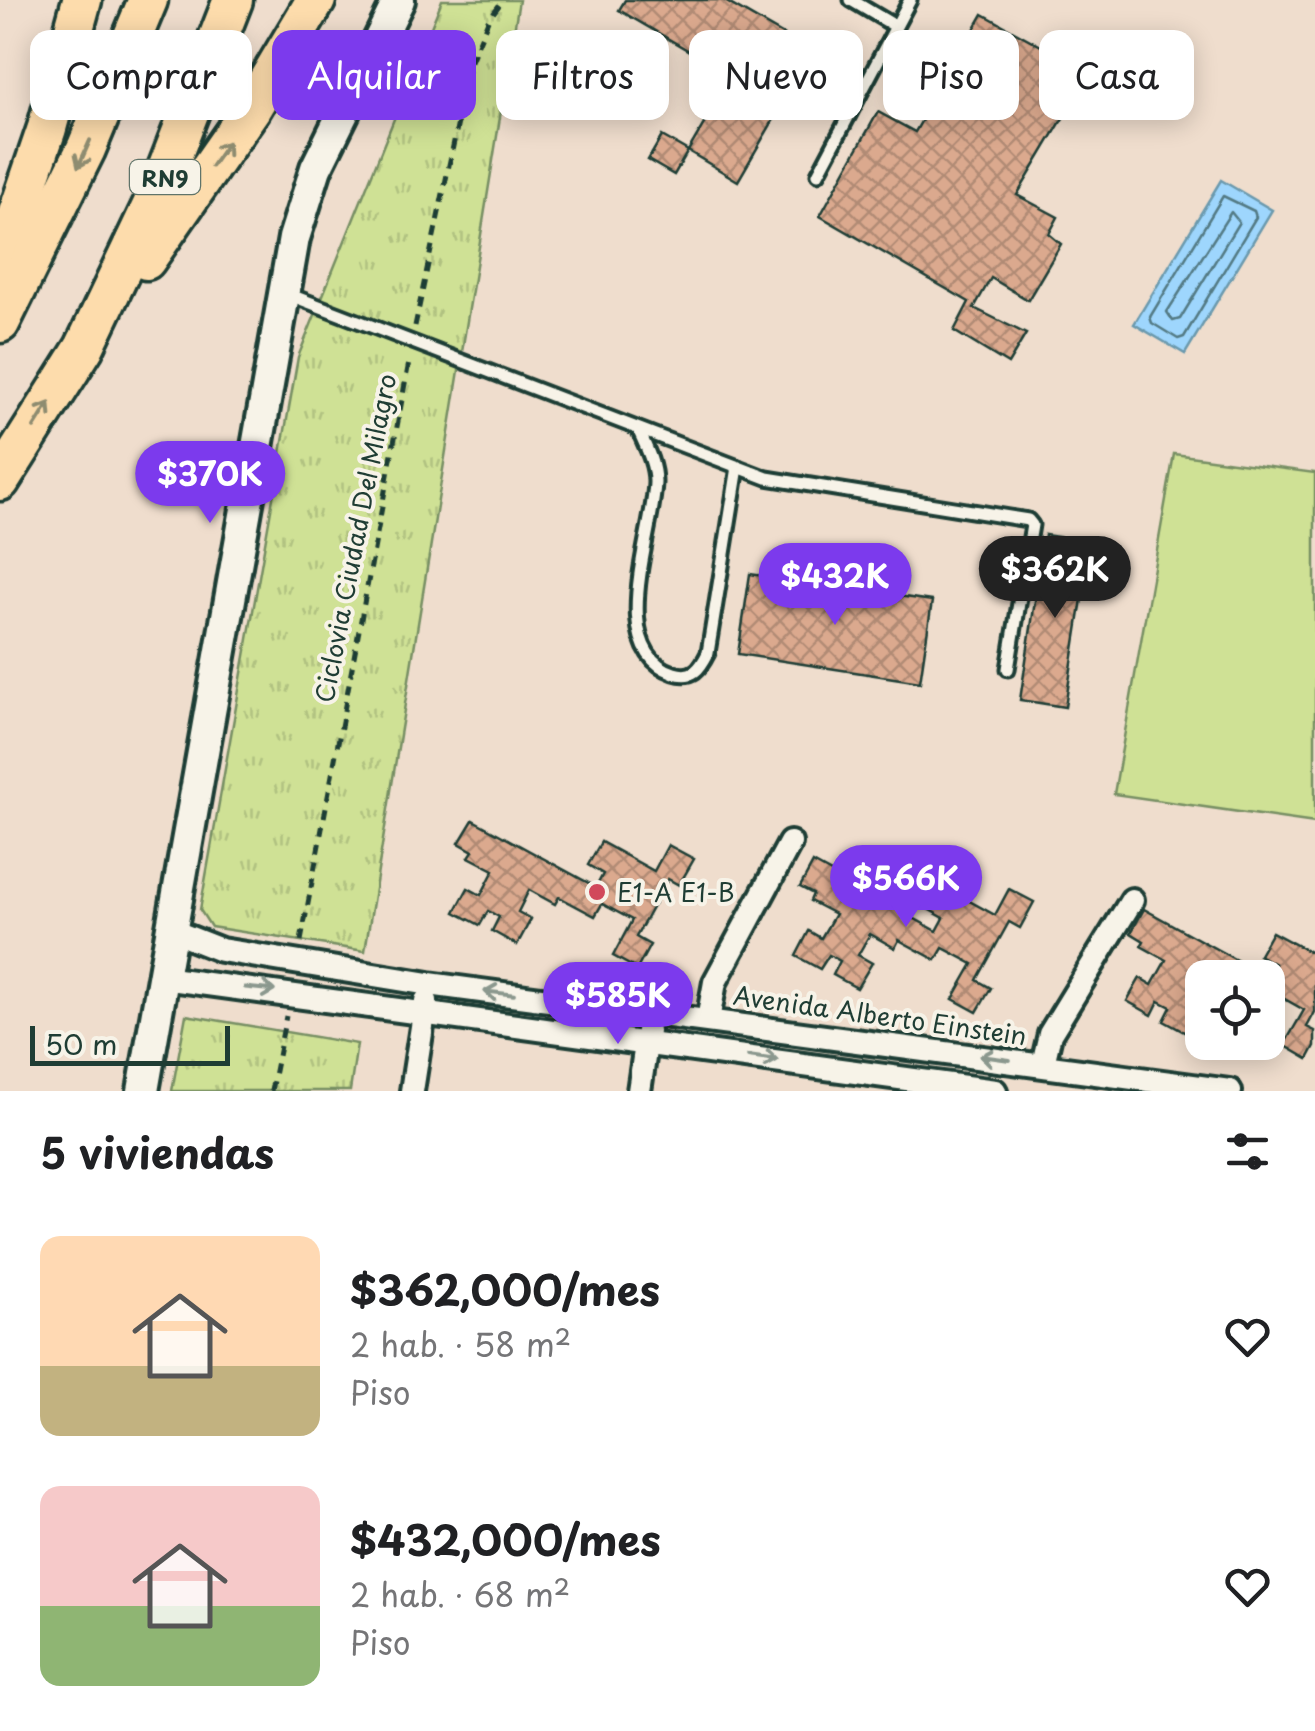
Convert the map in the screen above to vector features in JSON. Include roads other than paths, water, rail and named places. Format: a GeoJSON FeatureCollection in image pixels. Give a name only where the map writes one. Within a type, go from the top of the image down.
{"type":"FeatureCollection","features":[{"type":"Feature","properties":{"kind":"main road"},"geometry":{"type":"LineString","coordinates":[[0,266],[46,128],[82,0]]}},
{"type":"Feature","properties":{"kind":"main road"},"geometry":{"type":"LineString","coordinates":[[0,323],[86,149],[148,0]]}},
{"type":"Feature","properties":{"kind":"main road","name":"RN9"},"geometry":{"type":"LineString","coordinates":[[0,481],[84,348],[157,196],[233,0]]}},
{"type":"Feature","properties":{"kind":"main road"},"geometry":{"type":"LineString","coordinates":[[84,348],[251,109],[316,0]]}},
{"type":"Feature","properties":{"kind":"street"},"geometry":{"type":"LineString","coordinates":[[143,1091],[282,292],[316,168],[399,0]]}},
{"type":"Feature","properties":{"kind":"street"},"geometry":{"type":"LineString","coordinates":[[708,1020],[715,982],[790,843]]}},
{"type":"Feature","properties":{"kind":"street"},"geometry":{"type":"LineString","coordinates":[[1043,1064],[1050,1034],[1132,900]]}},
{"type":"Feature","properties":{"kind":"street","name":"Avenida Alberto Einstein"},"geometry":{"type":"LineString","coordinates":[[170,930],[221,950],[429,984],[1230,1091]]}},
{"type":"Feature","properties":{"kind":"street"},"geometry":{"type":"LineString","coordinates":[[163,978],[291,992],[995,1091]]}},
{"type":"Feature","properties":{"kind":"street"},"geometry":{"type":"LineString","coordinates":[[412,1091],[429,984]]}},
{"type":"Feature","properties":{"kind":"street"},"geometry":{"type":"LineString","coordinates":[[639,1091],[652,1013]]}},
{"type":"Feature","properties":{"kind":"lane"},"geometry":{"type":"LineString","coordinates":[[851,0],[895,26]]}},
{"type":"Feature","properties":{"kind":"lane"},"geometry":{"type":"LineString","coordinates":[[818,174],[910,0]]}},
{"type":"Feature","properties":{"kind":"lane"},"geometry":{"type":"LineString","coordinates":[[282,292],[766,478],[1028,520],[1032,525],[1008,669]]}},
{"type":"Feature","properties":{"kind":"lane"},"geometry":{"type":"LineString","coordinates":[[639,431],[655,482],[636,620],[647,653],[673,673],[688,676],[700,670],[708,653],[738,467]]}},
{"type":"Feature","properties":{"kind":"water"},"geometry":{"type":"Polygon","coordinates":[[[1221,180],[1272,210],[1185,354],[1134,324],[1221,180]]]}},
{"type":"Feature","properties":{"kind":"place","name":"E1-A E1-B"},"geometry":{"type":"Point","coordinates":[597,892]}}]}
